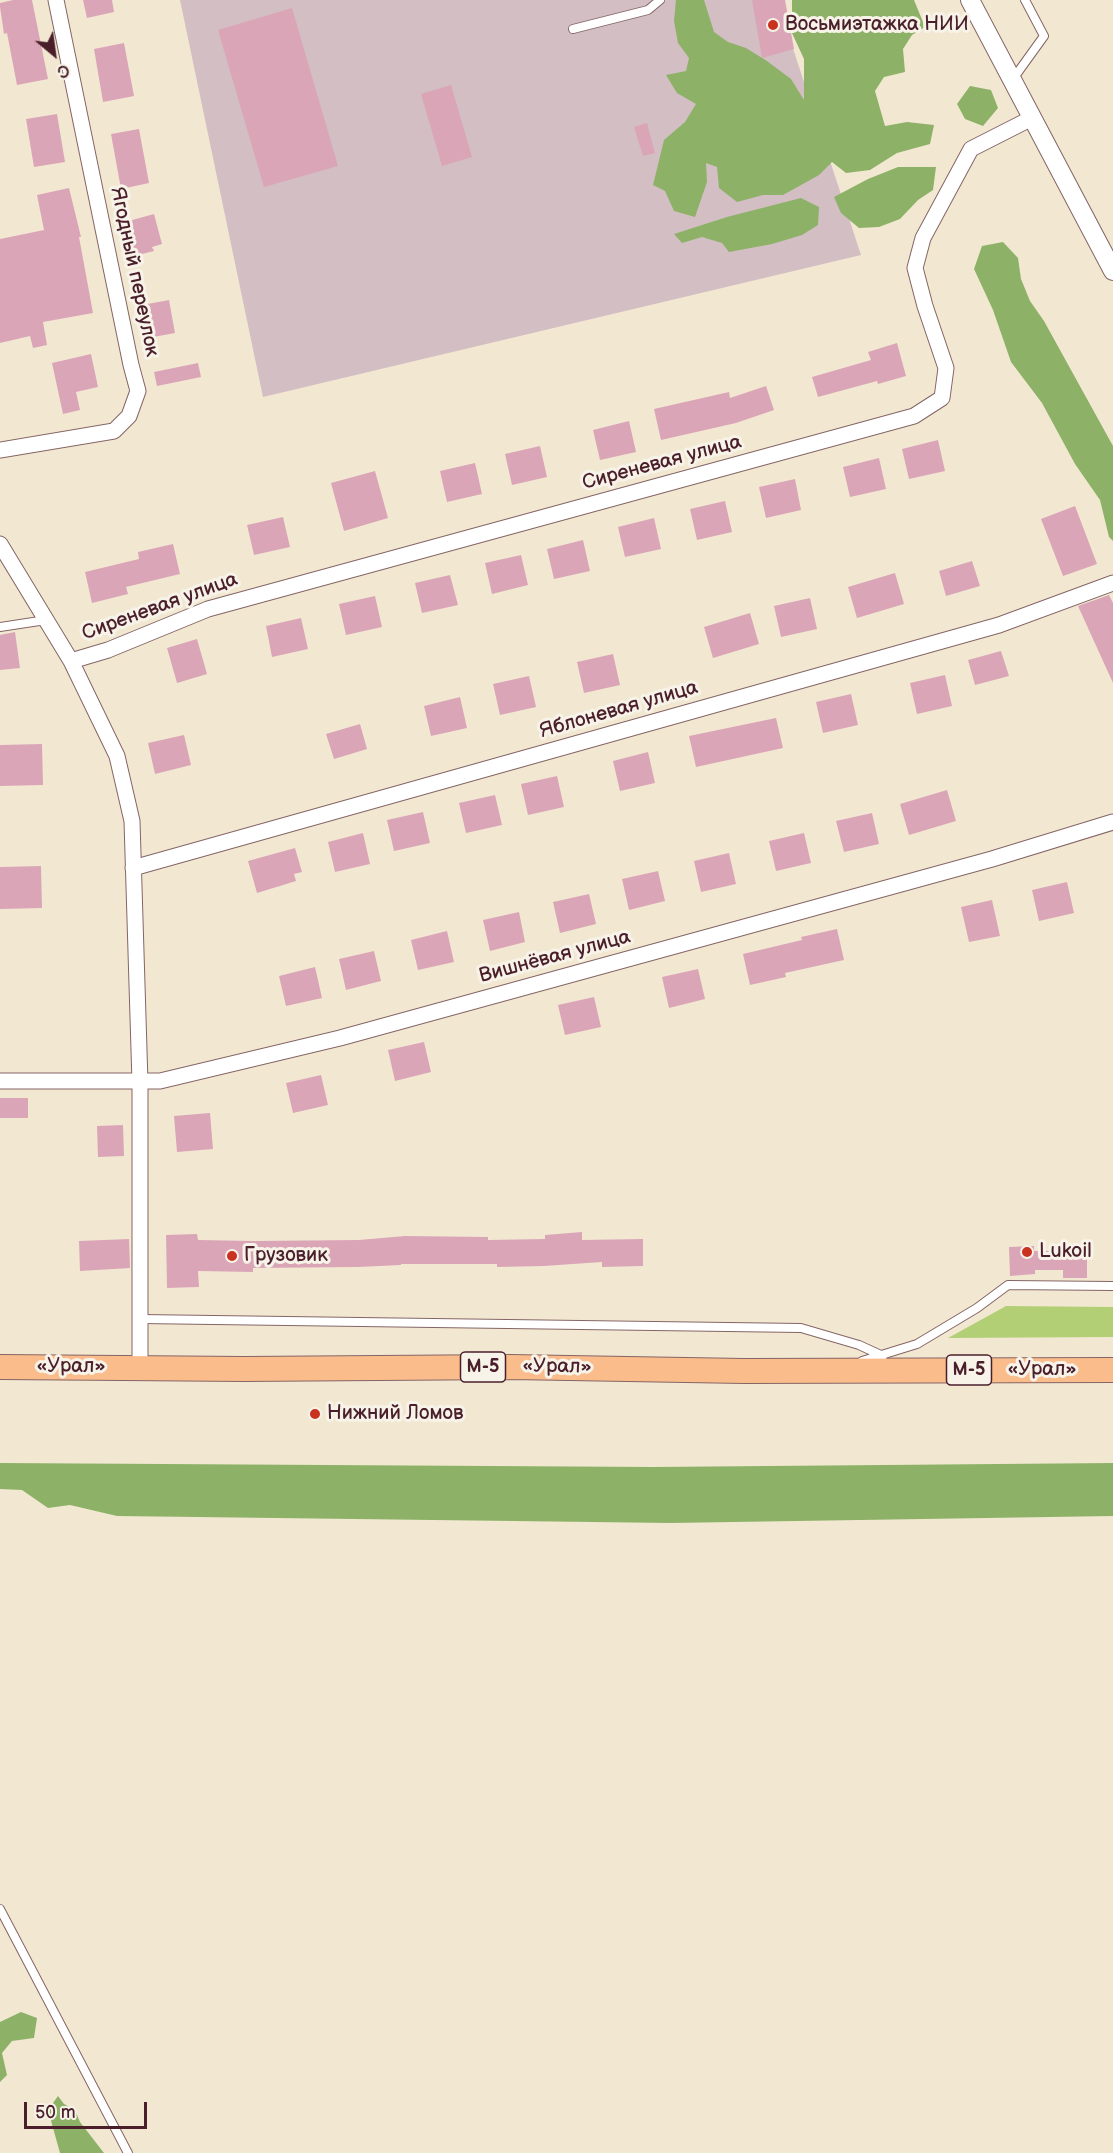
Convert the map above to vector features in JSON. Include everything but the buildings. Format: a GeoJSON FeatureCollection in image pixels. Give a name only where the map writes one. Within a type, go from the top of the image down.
{"type":"FeatureCollection","features":[{"type":"Feature","properties":{"kind":"highway","name":"«Урал»"},"geometry":{"type":"LineString","coordinates":[[0,1367],[244,1369],[512,1367],[744,1371],[1113,1370]]}},
{"type":"Feature","properties":{"kind":"street","name":"Ягодный переулок"},"geometry":{"type":"LineString","coordinates":[[0,450],[114,431],[129,416],[138,391],[57,0]]}},
{"type":"Feature","properties":{"kind":"street"},"geometry":{"type":"LineString","coordinates":[[970,0],[1113,271]]}},
{"type":"Feature","properties":{"kind":"street","name":"Сиреневая улица"},"geometry":{"type":"LineString","coordinates":[[71,661],[108,650],[208,609],[914,416],[942,398],[946,368],[915,268],[923,238],[971,149],[1032,118]]}},
{"type":"Feature","properties":{"kind":"street"},"geometry":{"type":"LineString","coordinates":[[0,544],[71,661],[117,756],[132,821],[140,1083],[140,1367]]}},
{"type":"Feature","properties":{"kind":"street","name":"Яблоневая улица"},"geometry":{"type":"LineString","coordinates":[[133,868],[999,625],[1113,583]]}},
{"type":"Feature","properties":{"kind":"street","name":"Вишнёвая улица"},"geometry":{"type":"LineString","coordinates":[[0,1081],[140,1083],[160,1081],[351,1035],[992,859],[1113,822]]}},
{"type":"Feature","properties":{"kind":"lane"},"geometry":{"type":"LineString","coordinates":[[573,29],[648,10],[660,0]]}},
{"type":"Feature","properties":{"kind":"lane"},"geometry":{"type":"LineString","coordinates":[[1012,81],[1044,36],[1025,0]]}},
{"type":"Feature","properties":{"kind":"lane"},"geometry":{"type":"LineString","coordinates":[[0,627],[46,620]]}},
{"type":"Feature","properties":{"kind":"lane"},"geometry":{"type":"LineString","coordinates":[[825,1370],[883,1356],[917,1344],[977,1308],[1008,1285],[1113,1286]]}},
{"type":"Feature","properties":{"kind":"lane"},"geometry":{"type":"LineString","coordinates":[[140,1318],[801,1328],[859,1345],[883,1356]]}},
{"type":"Feature","properties":{"kind":"lane"},"geometry":{"type":"LineString","coordinates":[[0,1909],[128,2153]]}},
{"type":"Feature","properties":{"kind":"shaded area"},"geometry":{"type":"Polygon","coordinates":[[[180,0],[777,0],[861,255],[263,397],[180,0]]]}},
{"type":"Feature","properties":{"kind":"green space"},"geometry":{"type":"Polygon","coordinates":[[[676,0],[704,0],[714,32],[728,42],[746,48],[791,79],[804,100],[804,59],[792,33],[792,0],[914,0],[925,27],[912,35],[903,49],[905,72],[884,77],[875,91],[885,126],[907,122],[934,125],[930,144],[897,153],[870,170],[846,173],[832,162],[819,175],[783,195],[763,195],[737,202],[719,188],[717,167],[706,163],[707,182],[695,217],[674,211],[665,191],[653,185],[664,140],[685,122],[696,104],[677,93],[666,75],[686,71],[689,58],[678,43],[674,21],[676,0]]]}},
{"type":"Feature","properties":{"kind":"green space"},"geometry":{"type":"Polygon","coordinates":[[[970,86],[991,90],[998,108],[983,126],[965,119],[957,104],[970,86]]]}},
{"type":"Feature","properties":{"kind":"green space"},"geometry":{"type":"Polygon","coordinates":[[[898,167],[936,167],[933,190],[918,200],[900,219],[879,227],[859,228],[841,213],[834,197],[868,179],[898,167]]]}},
{"type":"Feature","properties":{"kind":"green space"},"geometry":{"type":"Polygon","coordinates":[[[801,198],[819,207],[818,225],[802,235],[772,244],[729,252],[722,243],[702,237],[682,243],[674,234],[727,217],[801,198]]]}},
{"type":"Feature","properties":{"kind":"green space"},"geometry":{"type":"Polygon","coordinates":[[[1003,242],[1018,258],[1021,279],[1030,301],[1044,321],[1113,446],[1113,541],[1109,537],[1100,500],[1075,464],[1042,403],[1011,362],[993,310],[974,269],[982,246],[1003,242]]]}},
{"type":"Feature","properties":{"kind":"green space"},"geometry":{"type":"Polygon","coordinates":[[[1006,1306],[1113,1307],[1113,1337],[948,1338],[1006,1306]]]}},
{"type":"Feature","properties":{"kind":"green space"},"geometry":{"type":"Polygon","coordinates":[[[0,1463],[653,1467],[1113,1463],[1113,1516],[670,1523],[117,1516],[70,1505],[48,1508],[22,1490],[0,1489],[0,1463]]]}},
{"type":"Feature","properties":{"kind":"green space"},"geometry":{"type":"Polygon","coordinates":[[[21,2012],[37,2018],[34,2038],[12,2041],[2,2053],[7,2075],[0,2082],[0,2022],[21,2012]]]}},
{"type":"Feature","properties":{"kind":"green space"},"geometry":{"type":"Polygon","coordinates":[[[58,2096],[64,2104],[75,2110],[80,2122],[104,2153],[60,2153],[48,2110],[58,2096]]]}},
{"type":"Feature","properties":{"kind":"place","name":"Восьмиэтажка НИИ"},"geometry":{"type":"Point","coordinates":[773,25]}},
{"type":"Feature","properties":{"kind":"place","name":"Lukoil"},"geometry":{"type":"Point","coordinates":[1027,1252]}},
{"type":"Feature","properties":{"kind":"place","name":"Грузовик"},"geometry":{"type":"Point","coordinates":[232,1256]}},
{"type":"Feature","properties":{"kind":"place","name":"Нижний Ломов"},"geometry":{"type":"Point","coordinates":[315,1414]}}]}
